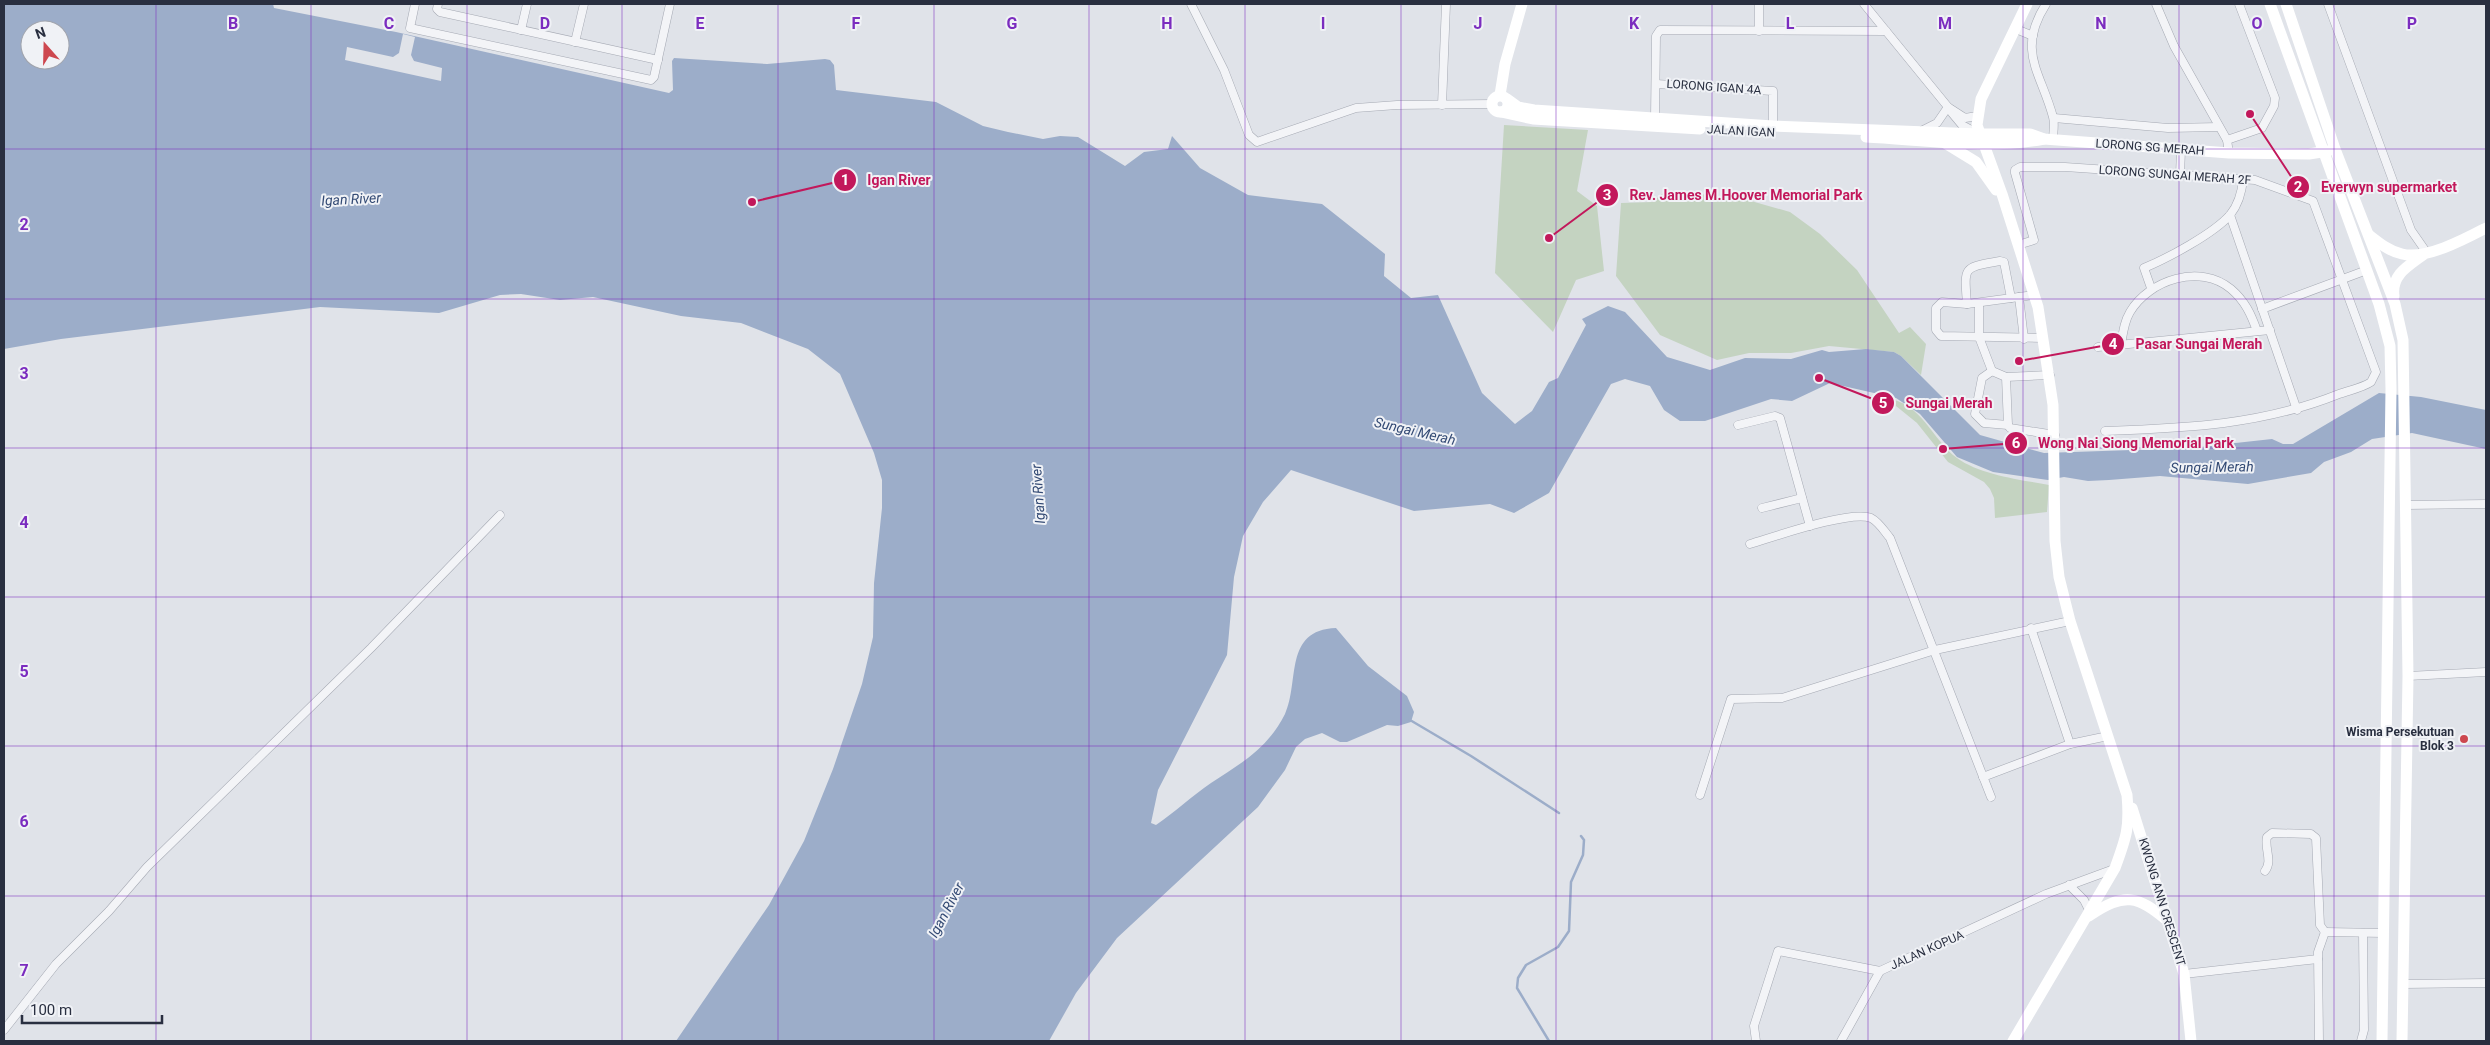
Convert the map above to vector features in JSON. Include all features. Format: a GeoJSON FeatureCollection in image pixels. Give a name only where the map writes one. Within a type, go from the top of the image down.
{"type":"FeatureCollection","features":[{"type":"Feature","properties":{"kind":"main road"},"geometry":{"type":"LineString","coordinates":[[1504,97],[1495,97],[1492,104],[1494,109],[1501,112],[1508,108],[1504,97],[1505,64],[1522,4]]}},
{"type":"Feature","properties":{"kind":"main road"},"geometry":{"type":"LineString","coordinates":[[1977,116],[1981,99],[2027,4]]}},
{"type":"Feature","properties":{"kind":"main road"},"geometry":{"type":"LineString","coordinates":[[2270,4],[2322,153],[2367,270],[2390,346],[2382,1041]]}},
{"type":"Feature","properties":{"kind":"main road"},"geometry":{"type":"LineString","coordinates":[[2286,4],[2335,149],[2395,304]]}},
{"type":"Feature","properties":{"kind":"main road","name":"JALAN IGAN"},"geometry":{"type":"LineString","coordinates":[[1504,97],[1518,106],[1534,110],[1772,126],[1917,132],[1981,139]]}},
{"type":"Feature","properties":{"kind":"main road","name":"JALAN IGAN"},"geometry":{"type":"LineString","coordinates":[[1501,112],[1533,119],[1940,141],[1981,139]]}},
{"type":"Feature","properties":{"kind":"main road","name":"KWONG ANN CRESCENT"},"geometry":{"type":"LineString","coordinates":[[1977,116],[1981,139],[1994,171],[2034,295],[2050,375],[2056,451],[2056,558],[2070,621],[2170,923],[2184,974],[2191,1041]]}},
{"type":"Feature","properties":{"kind":"main road","name":"LORONG SG MERAH"},"geometry":{"type":"LineString","coordinates":[[1981,139],[2030,134],[2048,140],[2229,153],[2322,153],[2335,149]]}},
{"type":"Feature","properties":{"kind":"main road"},"geometry":{"type":"LineString","coordinates":[[1981,139],[2012,142],[2048,140]]}},
{"type":"Feature","properties":{"kind":"main road"},"geometry":{"type":"LineString","coordinates":[[1940,141],[1976,162],[2005,204]]}},
{"type":"Feature","properties":{"kind":"main road"},"geometry":{"type":"LineString","coordinates":[[1994,171],[1999,151],[2012,142]]}},
{"type":"Feature","properties":{"kind":"main road"},"geometry":{"type":"LineString","coordinates":[[2369,235],[2385,248],[2409,256],[2426,253],[2455,243],[2486,228]]}},
{"type":"Feature","properties":{"kind":"main road"},"geometry":{"type":"LineString","coordinates":[[2402,1041],[2404,984],[2404,779],[2408,676],[2406,505],[2403,340],[2393,289],[2403,269],[2426,253]]}},
{"type":"Feature","properties":{"kind":"main road"},"geometry":{"type":"LineString","coordinates":[[2013,1041],[2115,868],[2128,833],[2127,795]]}},
{"type":"Feature","properties":{"kind":"main road"},"geometry":{"type":"LineString","coordinates":[[2087,915],[2105,905],[2118,901],[2141,901],[2170,923]]}},
{"type":"Feature","properties":{"kind":"street"},"geometry":{"type":"LineString","coordinates":[[415,4],[410,28],[648,80],[654,78],[670,4]]}},
{"type":"Feature","properties":{"kind":"street"},"geometry":{"type":"LineString","coordinates":[[438,4],[440,12],[658,60]]}},
{"type":"Feature","properties":{"kind":"street"},"geometry":{"type":"LineString","coordinates":[[521,30],[527,4]]}},
{"type":"Feature","properties":{"kind":"street"},"geometry":{"type":"LineString","coordinates":[[575,42],[584,4]]}},
{"type":"Feature","properties":{"kind":"street"},"geometry":{"type":"LineString","coordinates":[[1191,4],[1224,70],[1249,134],[1257,142],[1356,108],[1397,105],[1492,104]]}},
{"type":"Feature","properties":{"kind":"street"},"geometry":{"type":"LineString","coordinates":[[1442,105],[1446,4]]}},
{"type":"Feature","properties":{"kind":"street"},"geometry":{"type":"LineString","coordinates":[[1758,31],[1759,4]]}},
{"type":"Feature","properties":{"kind":"street"},"geometry":{"type":"LineString","coordinates":[[1864,4],[1962,125],[1981,139]]}},
{"type":"Feature","properties":{"kind":"street"},"geometry":{"type":"LineString","coordinates":[[2046,4],[2033,36],[2031,56],[2054,118],[2048,140]]}},
{"type":"Feature","properties":{"kind":"street"},"geometry":{"type":"LineString","coordinates":[[2156,4],[2174,46],[2227,140],[2229,153]]}},
{"type":"Feature","properties":{"kind":"street"},"geometry":{"type":"LineString","coordinates":[[2227,140],[2262,128],[2274,106],[2275,98],[2239,4]]}},
{"type":"Feature","properties":{"kind":"street"},"geometry":{"type":"LineString","coordinates":[[2328,4],[2411,230],[2426,253]]}},
{"type":"Feature","properties":{"kind":"street"},"geometry":{"type":"LineString","coordinates":[[2016,29],[2033,36]]}},
{"type":"Feature","properties":{"kind":"street"},"geometry":{"type":"LineString","coordinates":[[1655,118],[1656,36],[1660,30],[1886,31]]}},
{"type":"Feature","properties":{"kind":"street","name":"LORONG IGAN 4A"},"geometry":{"type":"LineString","coordinates":[[1656,84],[1773,91],[1772,126]]}},
{"type":"Feature","properties":{"kind":"street"},"geometry":{"type":"LineString","coordinates":[[1948,107],[1966,118],[1977,116]]}},
{"type":"Feature","properties":{"kind":"street"},"geometry":{"type":"LineString","coordinates":[[1917,132],[1937,123],[1948,107]]}},
{"type":"Feature","properties":{"kind":"street"},"geometry":{"type":"LineString","coordinates":[[2054,118],[2168,128],[2219,128]]}},
{"type":"Feature","properties":{"kind":"street"},"geometry":{"type":"LineString","coordinates":[[2180,175],[2181,150]]}},
{"type":"Feature","properties":{"kind":"street","name":"LORONG SUNGAI MERAH 2F"},"geometry":{"type":"LineString","coordinates":[[2018,246],[2034,240],[2015,173],[2018,168],[2065,168],[2243,179],[2258,181],[2313,201],[2376,372],[2375,377],[2368,384],[2298,410]]}},
{"type":"Feature","properties":{"kind":"street"},"geometry":{"type":"LineString","coordinates":[[2151,288],[2144,268],[2175,253],[2210,231],[2230,215],[2239,198],[2243,179]]}},
{"type":"Feature","properties":{"kind":"street"},"geometry":{"type":"LineString","coordinates":[[2105,430],[2207,425],[2298,410],[2230,215]]}},
{"type":"Feature","properties":{"kind":"street"},"geometry":{"type":"LineString","coordinates":[[1967,304],[1965,275],[1968,270],[1975,266],[2000,261],[2004,262],[2015,297],[2024,339]]}},
{"type":"Feature","properties":{"kind":"street"},"geometry":{"type":"LineString","coordinates":[[2262,309],[2367,270]]}},
{"type":"Feature","properties":{"kind":"street"},"geometry":{"type":"LineString","coordinates":[[2121,345],[2124,325],[2130,312],[2151,288],[2180,278],[2198,278],[2215,281],[2229,288],[2249,310],[2257,331]]}},
{"type":"Feature","properties":{"kind":"street"},"geometry":{"type":"LineString","coordinates":[[2034,295],[1979,303],[1939,304],[1936,308],[1936,330],[1941,336],[2043,338]]}},
{"type":"Feature","properties":{"kind":"street"},"geometry":{"type":"LineString","coordinates":[[1979,303],[1978,337],[1992,371],[2006,377],[2050,375]]}},
{"type":"Feature","properties":{"kind":"street"},"geometry":{"type":"LineString","coordinates":[[2098,347],[2270,330]]}},
{"type":"Feature","properties":{"kind":"street"},"geometry":{"type":"LineString","coordinates":[[1992,371],[1982,378],[1975,414],[1984,423],[2008,425],[2016,429],[2055,434]]}},
{"type":"Feature","properties":{"kind":"street"},"geometry":{"type":"LineString","coordinates":[[2006,377],[2008,425]]}},
{"type":"Feature","properties":{"kind":"street"},"geometry":{"type":"LineString","coordinates":[[1738,425],[1775,416],[1780,418],[1810,526]]}},
{"type":"Feature","properties":{"kind":"street"},"geometry":{"type":"LineString","coordinates":[[1762,508],[1802,498]]}},
{"type":"Feature","properties":{"kind":"street"},"geometry":{"type":"LineString","coordinates":[[2406,505],[2486,504]]}},
{"type":"Feature","properties":{"kind":"street"},"geometry":{"type":"LineString","coordinates":[[4,1030],[56,964],[109,911],[147,867],[371,648],[500,515]]}},
{"type":"Feature","properties":{"kind":"street"},"geometry":{"type":"LineString","coordinates":[[1750,544],[1810,526],[1860,515],[1878,523],[1890,538],[1991,797]]}},
{"type":"Feature","properties":{"kind":"street"},"geometry":{"type":"LineString","coordinates":[[1700,795],[1731,699],[1782,698],[1935,650],[2070,621]]}},
{"type":"Feature","properties":{"kind":"street"},"geometry":{"type":"LineString","coordinates":[[2031,628],[2070,744]]}},
{"type":"Feature","properties":{"kind":"street"},"geometry":{"type":"LineString","coordinates":[[2408,676],[2486,672]]}},
{"type":"Feature","properties":{"kind":"street"},"geometry":{"type":"LineString","coordinates":[[1984,777],[2070,744],[2108,736]]}},
{"type":"Feature","properties":{"kind":"street"},"geometry":{"type":"LineString","coordinates":[[2265,871],[2270,861],[2265,845],[2267,836],[2272,834],[2311,834],[2316,838],[2320,925],[2325,932]]}},
{"type":"Feature","properties":{"kind":"street","name":"JALAN KOPUA"},"geometry":{"type":"LineString","coordinates":[[1756,1041],[1754,1026],[1778,951],[1880,971],[2069,885],[2115,868]]}},
{"type":"Feature","properties":{"kind":"street"},"geometry":{"type":"LineString","coordinates":[[2069,885],[2084,900],[2087,915]]}},
{"type":"Feature","properties":{"kind":"street"},"geometry":{"type":"LineString","coordinates":[[2325,932],[2384,933]]}},
{"type":"Feature","properties":{"kind":"street"},"geometry":{"type":"LineString","coordinates":[[2319,1041],[2318,959],[2325,932]]}},
{"type":"Feature","properties":{"kind":"street"},"geometry":{"type":"LineString","coordinates":[[2361,1041],[2364,1030],[2363,933]]}},
{"type":"Feature","properties":{"kind":"street"},"geometry":{"type":"LineString","coordinates":[[2184,974],[2318,959]]}},
{"type":"Feature","properties":{"kind":"street"},"geometry":{"type":"LineString","coordinates":[[1840,1041],[1880,971]]}},
{"type":"Feature","properties":{"kind":"street"},"geometry":{"type":"LineString","coordinates":[[2404,984],[2486,983]]}},
{"type":"Feature","properties":{"kind":"green space"},"geometry":{"type":"Polygon","coordinates":[[[1504,125],[1588,130],[1577,191],[1597,206],[1604,271],[1576,280],[1553,332],[1495,273],[1504,125]]]}},
{"type":"Feature","properties":{"kind":"green space"},"geometry":{"type":"Polygon","coordinates":[[[1667,190],[1744,199],[1790,212],[1820,234],[1857,270],[1899,333],[1910,327],[1926,344],[1921,375],[1894,352],[1829,346],[1791,353],[1749,353],[1717,360],[1660,335],[1616,276],[1621,203],[1652,202],[1667,190]]]}},
{"type":"Feature","properties":{"kind":"green space"},"geometry":{"type":"Polygon","coordinates":[[[1885,398],[1898,401],[1917,414],[1940,442],[1966,464],[1989,473],[2049,485],[2047,512],[1995,518],[1994,498],[1984,482],[1948,462],[1917,423],[1896,406],[1887,413],[1881,412],[1876,406],[1879,401],[1885,398]]]}},
{"type":"Feature","properties":{"kind":"water"},"geometry":{"type":"Polygon","coordinates":[[[4,4],[273,4],[274,8],[396,32],[669,93],[673,90],[672,61],[674,58],[767,64],[825,59],[830,60],[834,65],[836,90],[936,102],[983,126],[1043,139],[1060,136],[1078,137],[1125,166],[1144,152],[1168,149],[1172,136],[1200,168],[1248,195],[1322,204],[1385,254],[1384,276],[1411,298],[1438,295],[1482,393],[1515,424],[1532,411],[1549,382],[1558,378],[1586,325],[1582,319],[1608,306],[1625,312],[1667,357],[1710,370],[1745,358],[1791,359],[1822,350],[1829,352],[1866,349],[1894,352],[1901,356],[1980,435],[2044,453],[2190,448],[2272,439],[2283,444],[2293,444],[2379,393],[2421,397],[2486,410],[2486,449],[2412,433],[2372,439],[2351,452],[2324,462],[2311,473],[2248,484],[2160,476],[2088,481],[2064,477],[2048,480],[1993,472],[1957,457],[1920,414],[1896,398],[1830,383],[1792,401],[1771,399],[1705,421],[1680,421],[1664,410],[1650,386],[1625,379],[1611,384],[1549,493],[1514,513],[1490,504],[1414,511],[1291,470],[1263,502],[1243,536],[1234,577],[1227,655],[1158,790],[1151,823],[1156,825],[1163,820],[1204,788],[1244,761],[1270,737],[1285,714],[1296,660],[1301,648],[1308,638],[1319,631],[1336,628],[1368,666],[1407,696],[1414,712],[1411,722],[1398,726],[1387,725],[1347,742],[1340,742],[1322,733],[1305,739],[1296,747],[1285,770],[1258,807],[1117,938],[1076,993],[1049,1041],[676,1041],[769,905],[804,841],[833,769],[862,684],[873,637],[874,583],[882,508],[882,480],[874,453],[840,374],[808,349],[741,323],[681,316],[593,297],[560,300],[521,294],[500,295],[439,313],[320,307],[61,339],[4,349],[4,4]]]}},
{"type":"Feature","properties":{"kind":"pier"},"geometry":{"type":"Polygon","coordinates":[[[403,34],[415,37],[411,55],[414,61],[442,68],[441,81],[345,60],[347,47],[393,57],[399,53],[403,34]]]}},
{"type":"Feature","properties":{"kind":"waterway"},"geometry":{"type":"LineString","coordinates":[[1410,720],[1471,756],[1559,813]]}},
{"type":"Feature","properties":{"kind":"waterway"},"geometry":{"type":"LineString","coordinates":[[1549,1041],[1517,988],[1518,978],[1526,965],[1558,947],[1569,931],[1571,882],[1583,855],[1584,840],[1581,836]]}},
{"type":"Feature","properties":{"kind":"place","name":"Everwyn supermarket"},"geometry":{"type":"Point","coordinates":[2250,114]}},
{"type":"Feature","properties":{"kind":"place","name":"Igan River"},"geometry":{"type":"Point","coordinates":[752,202]}},
{"type":"Feature","properties":{"kind":"place","name":"Rev. James M.Hoover Memorial Park"},"geometry":{"type":"Point","coordinates":[1549,238]}},
{"type":"Feature","properties":{"kind":"place","name":"Pasar Sungai Merah"},"geometry":{"type":"Point","coordinates":[2019,361]}},
{"type":"Feature","properties":{"kind":"place","name":"Sungai Merah"},"geometry":{"type":"Point","coordinates":[1819,378]}},
{"type":"Feature","properties":{"kind":"place","name":"Wong Nai Siong Memorial Park"},"geometry":{"type":"Point","coordinates":[1943,449]}},
{"type":"Feature","properties":{"kind":"place","name":"Wisma Persekutuan Blok 3"},"geometry":{"type":"Point","coordinates":[2464,739]}}]}
